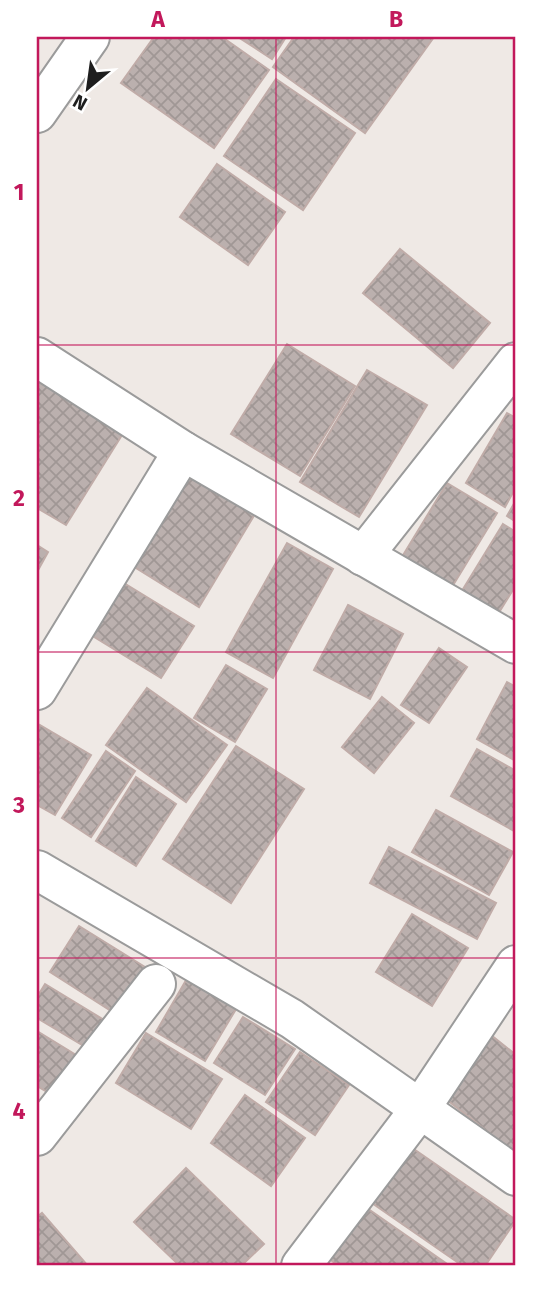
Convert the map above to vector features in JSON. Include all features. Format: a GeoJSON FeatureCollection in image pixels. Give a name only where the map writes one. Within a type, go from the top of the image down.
{"type":"FeatureCollection","features":[{"type":"Feature","properties":{"kind":"street"},"geometry":{"type":"LineString","coordinates":[[37,113],[90,37]]}},
{"type":"Feature","properties":{"kind":"street"},"geometry":{"type":"LineString","coordinates":[[37,357],[183,452],[516,645]]}},
{"type":"Feature","properties":{"kind":"street"},"geometry":{"type":"LineString","coordinates":[[363,556],[516,362]]}},
{"type":"Feature","properties":{"kind":"street"},"geometry":{"type":"LineString","coordinates":[[37,690],[183,452]]}},
{"type":"Feature","properties":{"kind":"street"},"geometry":{"type":"LineString","coordinates":[[37,870],[292,1019],[516,1176]]}},
{"type":"Feature","properties":{"kind":"street"},"geometry":{"type":"LineString","coordinates":[[301,1266],[420,1109],[516,965]]}},
{"type":"Feature","properties":{"kind":"street"},"geometry":{"type":"LineString","coordinates":[[37,1136],[156,984]]}},
{"type":"Feature","properties":{"kind":"building"},"geometry":{"type":"Polygon","coordinates":[[[154,37],[222,37],[269,70],[214,148],[121,83],[154,37]]]}},
{"type":"Feature","properties":{"kind":"building"},"geometry":{"type":"Polygon","coordinates":[[[238,37],[286,37],[272,59],[238,37]]]}},
{"type":"Feature","properties":{"kind":"building"},"geometry":{"type":"Polygon","coordinates":[[[294,37],[434,37],[365,133],[273,67],[294,37]]]}},
{"type":"Feature","properties":{"kind":"building"},"geometry":{"type":"Polygon","coordinates":[[[276,79],[355,133],[303,210],[224,156],[276,79]]]}},
{"type":"Feature","properties":{"kind":"building"},"geometry":{"type":"Polygon","coordinates":[[[217,164],[285,212],[248,265],[180,217],[217,164]]]}},
{"type":"Feature","properties":{"kind":"building"},"geometry":{"type":"Polygon","coordinates":[[[400,249],[490,323],[453,368],[363,293],[400,249]]]}},
{"type":"Feature","properties":{"kind":"building"},"geometry":{"type":"Polygon","coordinates":[[[287,344],[355,386],[300,476],[231,434],[287,344]]]}},
{"type":"Feature","properties":{"kind":"building"},"geometry":{"type":"Polygon","coordinates":[[[367,370],[427,405],[359,517],[300,482],[367,370]]]}},
{"type":"Feature","properties":{"kind":"building"},"geometry":{"type":"Polygon","coordinates":[[[37,380],[127,427],[66,525],[37,508],[37,380]]]}},
{"type":"Feature","properties":{"kind":"building"},"geometry":{"type":"Polygon","coordinates":[[[507,413],[516,418],[516,487],[505,507],[466,483],[507,413]]]}},
{"type":"Feature","properties":{"kind":"building"},"geometry":{"type":"Polygon","coordinates":[[[179,468],[255,514],[199,607],[123,560],[179,468]]]}},
{"type":"Feature","properties":{"kind":"building"},"geometry":{"type":"Polygon","coordinates":[[[447,483],[497,513],[452,587],[402,557],[447,483]]]}},
{"type":"Feature","properties":{"kind":"building"},"geometry":{"type":"Polygon","coordinates":[[[516,500],[516,522],[507,516],[516,500]]]}},
{"type":"Feature","properties":{"kind":"building"},"geometry":{"type":"Polygon","coordinates":[[[503,524],[516,532],[516,585],[493,622],[457,599],[503,524]]]}},
{"type":"Feature","properties":{"kind":"building"},"geometry":{"type":"Polygon","coordinates":[[[287,543],[333,569],[273,678],[226,652],[287,543]]]}},
{"type":"Feature","properties":{"kind":"building"},"geometry":{"type":"Polygon","coordinates":[[[37,545],[48,552],[37,572],[37,545]]]}},
{"type":"Feature","properties":{"kind":"building"},"geometry":{"type":"Polygon","coordinates":[[[119,580],[194,626],[161,678],[86,632],[119,580]]]}},
{"type":"Feature","properties":{"kind":"building"},"geometry":{"type":"Polygon","coordinates":[[[348,605],[403,634],[370,699],[314,670],[348,605]]]}},
{"type":"Feature","properties":{"kind":"building"},"geometry":{"type":"Polygon","coordinates":[[[439,648],[467,667],[429,723],[401,705],[439,648]]]}},
{"type":"Feature","properties":{"kind":"building"},"geometry":{"type":"Polygon","coordinates":[[[226,665],[267,689],[235,742],[194,718],[226,665]]]}},
{"type":"Feature","properties":{"kind":"building"},"geometry":{"type":"Polygon","coordinates":[[[507,682],[516,687],[516,761],[477,739],[507,682]]]}},
{"type":"Feature","properties":{"kind":"building"},"geometry":{"type":"Polygon","coordinates":[[[147,688],[227,745],[186,802],[106,745],[147,688]]]}},
{"type":"Feature","properties":{"kind":"building"},"geometry":{"type":"Polygon","coordinates":[[[382,697],[414,723],[374,773],[342,747],[382,697]]]}},
{"type":"Feature","properties":{"kind":"building"},"geometry":{"type":"Polygon","coordinates":[[[40,725],[91,755],[55,815],[37,805],[37,731],[40,725]]]}},
{"type":"Feature","properties":{"kind":"building"},"geometry":{"type":"Polygon","coordinates":[[[236,746],[304,789],[231,903],[163,859],[236,746]]]}},
{"type":"Feature","properties":{"kind":"building"},"geometry":{"type":"Polygon","coordinates":[[[477,749],[516,771],[516,832],[451,796],[477,749]]]}},
{"type":"Feature","properties":{"kind":"building"},"geometry":{"type":"Polygon","coordinates":[[[106,751],[135,771],[91,837],[62,818],[106,751]]]}},
{"type":"Feature","properties":{"kind":"building"},"geometry":{"type":"Polygon","coordinates":[[[136,777],[176,804],[136,866],[96,841],[136,777]]]}},
{"type":"Feature","properties":{"kind":"building"},"geometry":{"type":"Polygon","coordinates":[[[436,810],[513,852],[489,895],[412,852],[436,810]]]}},
{"type":"Feature","properties":{"kind":"building"},"geometry":{"type":"Polygon","coordinates":[[[389,847],[496,903],[477,939],[370,883],[389,847]]]}},
{"type":"Feature","properties":{"kind":"building"},"geometry":{"type":"Polygon","coordinates":[[[412,914],[468,948],[432,1006],[376,972],[412,914]]]}},
{"type":"Feature","properties":{"kind":"building"},"geometry":{"type":"Polygon","coordinates":[[[79,926],[145,967],[116,1014],[50,972],[79,926]]]}},
{"type":"Feature","properties":{"kind":"building"},"geometry":{"type":"Polygon","coordinates":[[[189,975],[239,1004],[205,1061],[156,1032],[189,975]]]}},
{"type":"Feature","properties":{"kind":"building"},"geometry":{"type":"Polygon","coordinates":[[[45,984],[109,1023],[92,1051],[37,1018],[37,997],[45,984]]]}},
{"type":"Feature","properties":{"kind":"building"},"geometry":{"type":"Polygon","coordinates":[[[243,1017],[295,1049],[265,1095],[214,1063],[243,1017]]]}},
{"type":"Feature","properties":{"kind":"building"},"geometry":{"type":"Polygon","coordinates":[[[37,1031],[81,1058],[57,1098],[37,1086],[37,1031]]]}},
{"type":"Feature","properties":{"kind":"building"},"geometry":{"type":"Polygon","coordinates":[[[486,1031],[516,1055],[516,1154],[437,1092],[486,1031]]]}},
{"type":"Feature","properties":{"kind":"building"},"geometry":{"type":"Polygon","coordinates":[[[146,1033],[222,1079],[191,1129],[116,1083],[146,1033]]]}},
{"type":"Feature","properties":{"kind":"building"},"geometry":{"type":"Polygon","coordinates":[[[300,1052],[349,1085],[315,1135],[266,1102],[300,1052]]]}},
{"type":"Feature","properties":{"kind":"building"},"geometry":{"type":"Polygon","coordinates":[[[245,1095],[305,1138],[271,1186],[211,1143],[245,1095]]]}},
{"type":"Feature","properties":{"kind":"building"},"geometry":{"type":"Polygon","coordinates":[[[408,1145],[516,1220],[485,1266],[463,1266],[369,1201],[408,1145]]]}},
{"type":"Feature","properties":{"kind":"building"},"geometry":{"type":"Polygon","coordinates":[[[186,1168],[264,1244],[241,1266],[180,1266],[134,1222],[186,1168]]]}},
{"type":"Feature","properties":{"kind":"building"},"geometry":{"type":"Polygon","coordinates":[[[364,1206],[450,1266],[339,1266],[328,1258],[364,1206]]]}},
{"type":"Feature","properties":{"kind":"building"},"geometry":{"type":"Polygon","coordinates":[[[42,1213],[88,1266],[37,1266],[37,1217],[42,1213]]]}}]}
